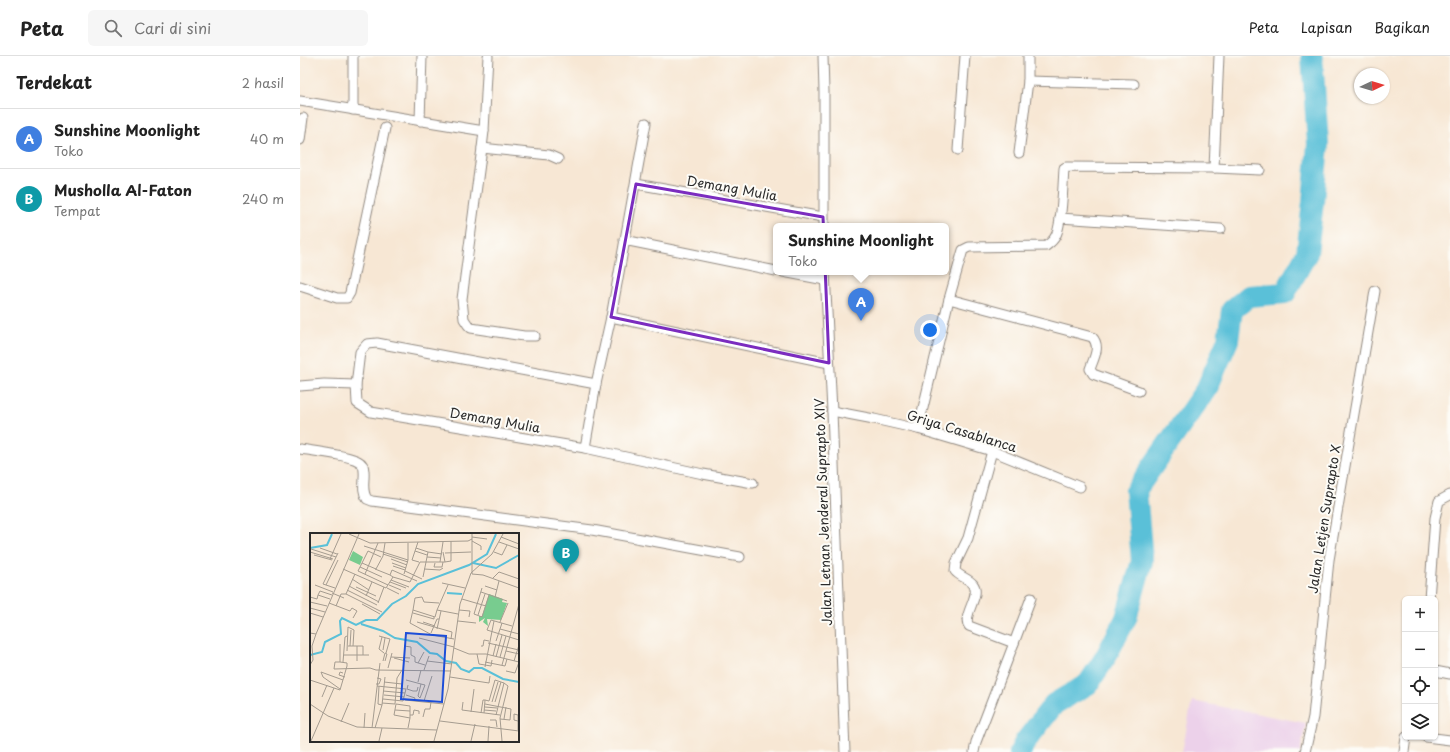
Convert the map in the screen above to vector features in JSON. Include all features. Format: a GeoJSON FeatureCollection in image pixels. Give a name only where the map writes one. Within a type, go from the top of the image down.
{"type":"FeatureCollection","features":[{"type":"Feature","properties":{"kind":"street"},"geometry":{"type":"LineString","coordinates":[[352,56],[353,110]]}},
{"type":"Feature","properties":{"kind":"street"},"geometry":{"type":"LineString","coordinates":[[420,121],[422,56]]}},
{"type":"Feature","properties":{"kind":"street"},"geometry":{"type":"LineString","coordinates":[[488,56],[484,131],[462,299],[464,319],[471,328],[524,336],[535,336]]}},
{"type":"Feature","properties":{"kind":"street"},"geometry":{"type":"LineString","coordinates":[[823,56],[824,222]]}},
{"type":"Feature","properties":{"kind":"street"},"geometry":{"type":"LineString","coordinates":[[958,150],[965,56]]}},
{"type":"Feature","properties":{"kind":"street"},"geometry":{"type":"LineString","coordinates":[[1019,153],[1028,81],[1028,56]]}},
{"type":"Feature","properties":{"kind":"street"},"geometry":{"type":"LineString","coordinates":[[1214,168],[1219,56]]}},
{"type":"Feature","properties":{"kind":"street"},"geometry":{"type":"LineString","coordinates":[[1028,81],[1134,84]]}},
{"type":"Feature","properties":{"kind":"street"},"geometry":{"type":"LineString","coordinates":[[300,101],[484,131]]}},
{"type":"Feature","properties":{"kind":"street"},"geometry":{"type":"LineString","coordinates":[[300,140],[303,118]]}},
{"type":"Feature","properties":{"kind":"street"},"geometry":{"type":"LineString","coordinates":[[646,123],[636,184],[596,384],[585,448],[703,474],[753,482]]}},
{"type":"Feature","properties":{"kind":"street"},"geometry":{"type":"LineString","coordinates":[[300,286],[337,298],[347,298],[350,293],[385,128]]}},
{"type":"Feature","properties":{"kind":"street"},"geometry":{"type":"LineString","coordinates":[[482,148],[549,155],[558,158]]}},
{"type":"Feature","properties":{"kind":"street"},"geometry":{"type":"LineString","coordinates":[[918,429],[949,299],[963,250],[966,248],[1046,246],[1052,242],[1056,236],[1060,218],[1064,168],[1214,168],[1260,170]]}},
{"type":"Feature","properties":{"kind":"street","name":"Demang Mulia"},"geometry":{"type":"LineString","coordinates":[[636,184],[824,222]]}},
{"type":"Feature","properties":{"kind":"street"},"geometry":{"type":"LineString","coordinates":[[1060,218],[1221,229]]}},
{"type":"Feature","properties":{"kind":"street"},"geometry":{"type":"LineString","coordinates":[[624,240],[773,270]]}},
{"type":"Feature","properties":{"kind":"street"},"geometry":{"type":"LineString","coordinates":[[814,275],[825,276]]}},
{"type":"Feature","properties":{"kind":"street","name":"Jalan Letnan Jenderal Suprapto XIV"},"geometry":{"type":"LineString","coordinates":[[825,276],[832,411],[845,752]]}},
{"type":"Feature","properties":{"kind":"street","name":"Jalan Letjen Suprapto X"},"geometry":{"type":"LineString","coordinates":[[1305,752],[1313,717],[1328,560],[1375,291]]}},
{"type":"Feature","properties":{"kind":"street"},"geometry":{"type":"LineString","coordinates":[[949,299],[1092,337],[1097,346],[1090,369],[1093,374],[1139,391]]}},
{"type":"Feature","properties":{"kind":"street"},"geometry":{"type":"LineString","coordinates":[[610,317],[829,363]]}},
{"type":"Feature","properties":{"kind":"street","name":"Demang Mulia"},"geometry":{"type":"LineString","coordinates":[[585,448],[371,412],[357,403],[356,385],[360,352],[367,344],[378,343],[596,384]]}},
{"type":"Feature","properties":{"kind":"street"},"geometry":{"type":"LineString","coordinates":[[300,386],[324,384],[356,385]]}},
{"type":"Feature","properties":{"kind":"street","name":"Griya Casablanca"},"geometry":{"type":"LineString","coordinates":[[832,411],[918,429],[992,451],[1080,487]]}},
{"type":"Feature","properties":{"kind":"street"},"geometry":{"type":"LineString","coordinates":[[300,449],[350,458],[358,461],[362,464],[364,470],[363,490],[367,498],[372,501],[592,530],[740,557]]}},
{"type":"Feature","properties":{"kind":"street"},"geometry":{"type":"LineString","coordinates":[[992,451],[968,538],[956,562],[955,571],[973,584],[975,588],[973,602],[966,619],[967,624],[1014,643]]}},
{"type":"Feature","properties":{"kind":"street"},"geometry":{"type":"LineString","coordinates":[[1429,596],[1435,518],[1439,501],[1450,495]]}},
{"type":"Feature","properties":{"kind":"street"},"geometry":{"type":"LineString","coordinates":[[974,752],[976,742],[1031,598]]}},
{"type":"Feature","properties":{"kind":"street"},"geometry":{"type":"LineString","coordinates":[[1438,672],[1450,674]]}},
{"type":"Feature","properties":{"kind":"street"},"geometry":{"type":"LineString","coordinates":[[1438,738],[1450,740]]}},
{"type":"Feature","properties":{"kind":"street"},"geometry":{"type":"LineString","coordinates":[[1404,752],[1406,740]]}},
{"type":"Feature","properties":{"kind":"highlighted area"},"geometry":{"type":"Polygon","coordinates":[[[636,184],[823,217],[829,363],[611,317],[636,184]]]}},
{"type":"Feature","properties":{"kind":"shaded area"},"geometry":{"type":"Polygon","coordinates":[[[1192,701],[1306,723],[1300,752],[1182,752],[1192,701]]]}},
{"type":"Feature","properties":{"kind":"waterway"},"geometry":{"type":"LineString","coordinates":[[1020,752],[1025,742],[1054,704],[1088,684],[1105,658],[1126,618],[1142,561],[1136,490],[1207,388],[1228,340],[1232,310],[1249,296],[1285,293],[1307,253],[1318,144],[1312,56]]}},
{"type":"Feature","properties":{"kind":"place","name":"Sunshine Moonlight"},"geometry":{"type":"Point","coordinates":[861,321]}},
{"type":"Feature","properties":{"kind":"place","name":"Musholla Al-Faton"},"geometry":{"type":"Point","coordinates":[566,572]}}]}
